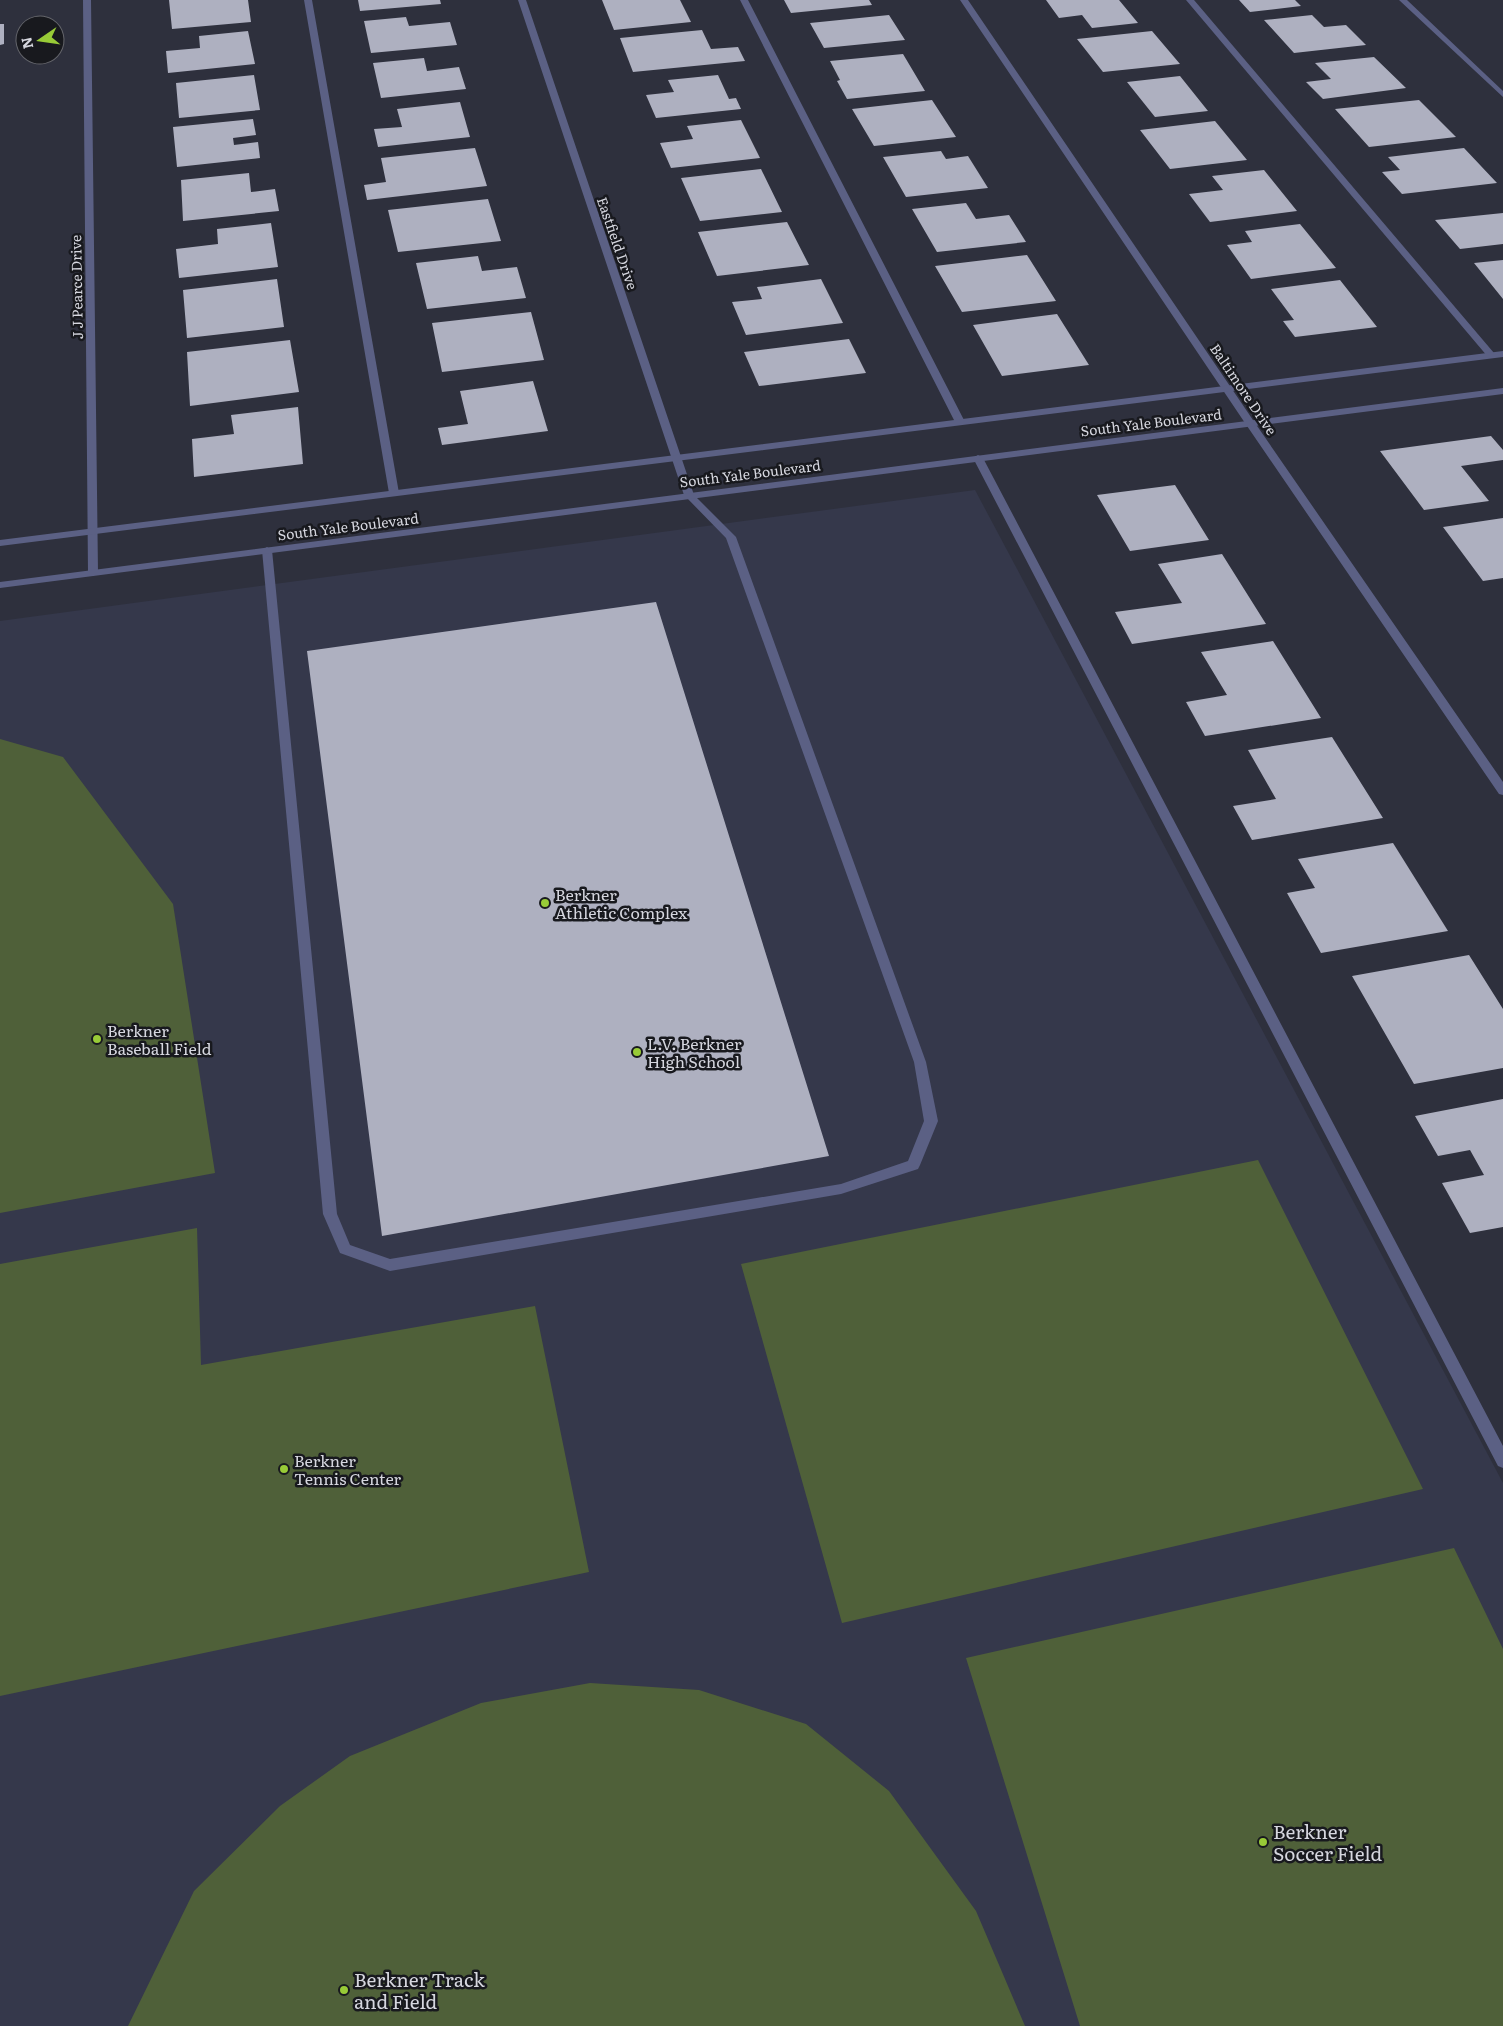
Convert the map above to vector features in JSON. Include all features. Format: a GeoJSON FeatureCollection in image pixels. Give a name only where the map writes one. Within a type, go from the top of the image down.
{"type":"FeatureCollection","features":[{"type":"Feature","properties":{"kind":"street","name":"J J Pearce Drive"},"geometry":{"type":"LineString","coordinates":[[86,0],[93,573]]}},
{"type":"Feature","properties":{"kind":"street"},"geometry":{"type":"LineString","coordinates":[[308,0],[394,493]]}},
{"type":"Feature","properties":{"kind":"street","name":"Eastfield Drive"},"geometry":{"type":"LineString","coordinates":[[522,0],[689,495]]}},
{"type":"Feature","properties":{"kind":"street"},"geometry":{"type":"LineString","coordinates":[[744,0],[960,422]]}},
{"type":"Feature","properties":{"kind":"street","name":"Baltimore Drive"},"geometry":{"type":"LineString","coordinates":[[964,0],[1250,424],[1503,791]]}},
{"type":"Feature","properties":{"kind":"street"},"geometry":{"type":"LineString","coordinates":[[1190,0],[1491,355]]}},
{"type":"Feature","properties":{"kind":"street"},"geometry":{"type":"LineString","coordinates":[[1403,0],[1503,95]]}},
{"type":"Feature","properties":{"kind":"street","name":"South Yale Boulevard"},"geometry":{"type":"LineString","coordinates":[[0,543],[1503,354]]}},
{"type":"Feature","properties":{"kind":"street","name":"South Yale Boulevard"},"geometry":{"type":"LineString","coordinates":[[0,585],[1503,391]]}},
{"type":"Feature","properties":{"kind":"street"},"geometry":{"type":"LineString","coordinates":[[978,458],[1503,1461]]}},
{"type":"Feature","properties":{"kind":"street"},"geometry":{"type":"LineString","coordinates":[[267,550],[330,1214],[345,1249],[390,1265],[841,1189],[913,1165],[931,1121],[920,1062],[731,537],[689,495]]}},
{"type":"Feature","properties":{"kind":"shaded area","name":"L.V. Berkner High School"},"geometry":{"type":"Polygon","coordinates":[[[975,490],[1503,1483],[1503,2026],[0,2026],[0,621],[975,490]]]}},
{"type":"Feature","properties":{"kind":"green space","name":"Berkner Baseball Field"},"geometry":{"type":"Polygon","coordinates":[[[0,739],[63,757],[173,904],[215,1173],[0,1213],[0,739]]]}},
{"type":"Feature","properties":{"kind":"green space"},"geometry":{"type":"Polygon","coordinates":[[[1258,1160],[1423,1489],[842,1623],[741,1264],[1258,1160]]]}},
{"type":"Feature","properties":{"kind":"green space","name":"Berkner Tennis Center"},"geometry":{"type":"Polygon","coordinates":[[[197,1228],[201,1365],[535,1306],[589,1572],[0,1696],[0,1264],[197,1228]]]}},
{"type":"Feature","properties":{"kind":"green space","name":"Berkner Soccer Field"},"geometry":{"type":"Polygon","coordinates":[[[1454,1548],[1503,1649],[1503,2026],[1080,2026],[966,1658],[1454,1548]]]}},
{"type":"Feature","properties":{"kind":"green space"},"geometry":{"type":"Polygon","coordinates":[[[590,1683],[699,1690],[806,1724],[889,1791],[976,1911],[1025,2026],[128,2026],[194,1891],[280,1806],[350,1756],[481,1703],[590,1683]]]}},
{"type":"Feature","properties":{"kind":"building"},"geometry":{"type":"Polygon","coordinates":[[[169,0],[248,0],[251,22],[172,29],[169,0]]]}},
{"type":"Feature","properties":{"kind":"building"},"geometry":{"type":"Polygon","coordinates":[[[358,0],[440,0],[441,4],[360,11],[358,0]]]}},
{"type":"Feature","properties":{"kind":"building"},"geometry":{"type":"Polygon","coordinates":[[[602,0],[680,0],[691,22],[614,30],[602,0]]]}},
{"type":"Feature","properties":{"kind":"building"},"geometry":{"type":"Polygon","coordinates":[[[784,0],[869,0],[872,5],[791,13],[784,0]]]}},
{"type":"Feature","properties":{"kind":"building"},"geometry":{"type":"Polygon","coordinates":[[[1046,0],[1119,0],[1138,23],[1092,28],[1082,15],[1059,18],[1046,0]]]}},
{"type":"Feature","properties":{"kind":"building"},"geometry":{"type":"Polygon","coordinates":[[[1239,0],[1295,0],[1301,6],[1250,12],[1239,0]]]}},
{"type":"Feature","properties":{"kind":"building"},"geometry":{"type":"Polygon","coordinates":[[[889,15],[905,40],[824,48],[810,23],[889,15]]]}},
{"type":"Feature","properties":{"kind":"building"},"geometry":{"type":"Polygon","coordinates":[[[1312,15],[1324,27],[1346,25],[1366,45],[1294,53],[1264,20],[1312,15]]]}},
{"type":"Feature","properties":{"kind":"building"},"geometry":{"type":"Polygon","coordinates":[[[406,17],[409,26],[450,22],[457,45],[371,53],[364,21],[406,17]]]}},
{"type":"Feature","properties":{"kind":"building"},"geometry":{"type":"Polygon","coordinates":[[[0,24],[4,24],[4,44],[0,45],[0,24]]]}},
{"type":"Feature","properties":{"kind":"building"},"geometry":{"type":"Polygon","coordinates":[[[702,30],[711,49],[738,47],[745,61],[633,72],[620,38],[702,30]]]}},
{"type":"Feature","properties":{"kind":"building"},"geometry":{"type":"Polygon","coordinates":[[[248,31],[255,64],[168,73],[166,51],[200,48],[199,36],[248,31]]]}},
{"type":"Feature","properties":{"kind":"building"},"geometry":{"type":"Polygon","coordinates":[[[1152,31],[1180,64],[1103,72],[1077,39],[1152,31]]]}},
{"type":"Feature","properties":{"kind":"building"},"geometry":{"type":"Polygon","coordinates":[[[903,54],[925,91],[847,99],[837,81],[840,80],[830,61],[903,54]]]}},
{"type":"Feature","properties":{"kind":"building"},"geometry":{"type":"Polygon","coordinates":[[[1374,57],[1406,88],[1323,99],[1306,82],[1331,79],[1315,63],[1374,57]]]}},
{"type":"Feature","properties":{"kind":"building"},"geometry":{"type":"Polygon","coordinates":[[[424,58],[427,71],[459,67],[466,89],[381,98],[373,63],[424,58]]]}},
{"type":"Feature","properties":{"kind":"building"},"geometry":{"type":"Polygon","coordinates":[[[254,75],[260,110],[179,118],[176,83],[254,75]]]}},
{"type":"Feature","properties":{"kind":"building"},"geometry":{"type":"Polygon","coordinates":[[[718,75],[729,99],[736,98],[741,109],[656,118],[646,95],[674,92],[668,80],[718,75]]]}},
{"type":"Feature","properties":{"kind":"building"},"geometry":{"type":"Polygon","coordinates":[[[1180,76],[1208,111],[1155,117],[1127,82],[1180,76]]]}},
{"type":"Feature","properties":{"kind":"building"},"geometry":{"type":"Polygon","coordinates":[[[932,100],[956,137],[874,146],[852,109],[932,100]]]}},
{"type":"Feature","properties":{"kind":"building"},"geometry":{"type":"Polygon","coordinates":[[[1419,100],[1456,137],[1369,147],[1335,109],[1419,100]]]}},
{"type":"Feature","properties":{"kind":"building"},"geometry":{"type":"Polygon","coordinates":[[[460,102],[470,137],[378,147],[374,129],[402,127],[397,109],[460,102]]]}},
{"type":"Feature","properties":{"kind":"building"},"geometry":{"type":"Polygon","coordinates":[[[253,119],[256,135],[233,138],[234,145],[258,142],[260,158],[177,167],[173,127],[253,119]]]}},
{"type":"Feature","properties":{"kind":"building"},"geometry":{"type":"Polygon","coordinates":[[[741,120],[760,158],[671,168],[660,143],[693,139],[687,126],[741,120]]]}},
{"type":"Feature","properties":{"kind":"building"},"geometry":{"type":"Polygon","coordinates":[[[1215,121],[1247,160],[1170,169],[1140,130],[1215,121]]]}},
{"type":"Feature","properties":{"kind":"building"},"geometry":{"type":"Polygon","coordinates":[[[475,148],[487,186],[367,200],[364,185],[386,182],[381,158],[475,148]]]}},
{"type":"Feature","properties":{"kind":"building"},"geometry":{"type":"Polygon","coordinates":[[[1464,148],[1497,183],[1402,194],[1382,172],[1400,170],[1388,157],[1464,148]]]}},
{"type":"Feature","properties":{"kind":"building"},"geometry":{"type":"Polygon","coordinates":[[[941,151],[946,159],[968,156],[988,188],[906,197],[883,157],[941,151]]]}},
{"type":"Feature","properties":{"kind":"building"},"geometry":{"type":"Polygon","coordinates":[[[761,169],[782,212],[700,221],[681,178],[761,169]]]}},
{"type":"Feature","properties":{"kind":"building"},"geometry":{"type":"Polygon","coordinates":[[[1264,170],[1297,211],[1210,222],[1189,194],[1223,190],[1212,176],[1264,170]]]}},
{"type":"Feature","properties":{"kind":"building"},"geometry":{"type":"Polygon","coordinates":[[[249,173],[251,192],[275,189],[279,211],[183,221],[181,180],[249,173]]]}},
{"type":"Feature","properties":{"kind":"building"},"geometry":{"type":"Polygon","coordinates":[[[488,199],[501,241],[398,252],[388,210],[488,199]]]}},
{"type":"Feature","properties":{"kind":"building"},"geometry":{"type":"Polygon","coordinates":[[[966,203],[976,219],[1009,215],[1026,242],[937,252],[912,209],[966,203]]]}},
{"type":"Feature","properties":{"kind":"building"},"geometry":{"type":"Polygon","coordinates":[[[1503,213],[1503,244],[1460,249],[1435,220],[1503,213]]]}},
{"type":"Feature","properties":{"kind":"building"},"geometry":{"type":"Polygon","coordinates":[[[787,222],[809,265],[717,276],[698,232],[787,222]]]}},
{"type":"Feature","properties":{"kind":"building"},"geometry":{"type":"Polygon","coordinates":[[[271,223],[278,267],[179,278],[176,249],[218,244],[217,229],[271,223]]]}},
{"type":"Feature","properties":{"kind":"building"},"geometry":{"type":"Polygon","coordinates":[[[1300,224],[1336,268],[1251,279],[1227,245],[1252,242],[1245,231],[1300,224]]]}},
{"type":"Feature","properties":{"kind":"building"},"geometry":{"type":"Polygon","coordinates":[[[1027,255],[1056,301],[962,312],[935,266],[1027,255]]]}},
{"type":"Feature","properties":{"kind":"building"},"geometry":{"type":"Polygon","coordinates":[[[478,256],[482,271],[517,267],[526,298],[427,309],[416,263],[478,256]]]}},
{"type":"Feature","properties":{"kind":"building"},"geometry":{"type":"Polygon","coordinates":[[[1503,260],[1503,299],[1474,263],[1503,260]]]}},
{"type":"Feature","properties":{"kind":"building"},"geometry":{"type":"Polygon","coordinates":[[[277,279],[284,327],[187,338],[183,290],[277,279]]]}},
{"type":"Feature","properties":{"kind":"building"},"geometry":{"type":"Polygon","coordinates":[[[821,279],[843,323],[746,335],[732,302],[762,299],[757,287],[821,279]]]}},
{"type":"Feature","properties":{"kind":"building"},"geometry":{"type":"Polygon","coordinates":[[[1340,280],[1377,327],[1295,337],[1283,321],[1294,320],[1271,289],[1340,280]]]}},
{"type":"Feature","properties":{"kind":"building"},"geometry":{"type":"Polygon","coordinates":[[[531,312],[544,360],[442,372],[432,323],[531,312]]]}},
{"type":"Feature","properties":{"kind":"building"},"geometry":{"type":"Polygon","coordinates":[[[1057,314],[1089,365],[1002,376],[973,325],[1057,314]]]}},
{"type":"Feature","properties":{"kind":"building"},"geometry":{"type":"Polygon","coordinates":[[[849,339],[866,373],[759,386],[744,352],[849,339]]]}},
{"type":"Feature","properties":{"kind":"building"},"geometry":{"type":"Polygon","coordinates":[[[290,340],[299,392],[190,406],[187,352],[290,340]]]}},
{"type":"Feature","properties":{"kind":"building"},"geometry":{"type":"Polygon","coordinates":[[[533,381],[548,431],[442,445],[438,428],[468,424],[460,391],[533,381]]]}},
{"type":"Feature","properties":{"kind":"building"},"geometry":{"type":"Polygon","coordinates":[[[298,407],[303,464],[194,477],[192,439],[234,434],[231,415],[298,407]]]}},
{"type":"Feature","properties":{"kind":"building"},"geometry":{"type":"Polygon","coordinates":[[[1491,436],[1503,450],[1503,460],[1461,466],[1489,501],[1424,510],[1380,451],[1491,436]]]}},
{"type":"Feature","properties":{"kind":"building"},"geometry":{"type":"Polygon","coordinates":[[[1175,485],[1209,540],[1130,551],[1097,495],[1175,485]]]}},
{"type":"Feature","properties":{"kind":"building"},"geometry":{"type":"Polygon","coordinates":[[[1503,518],[1503,578],[1483,581],[1443,527],[1503,518]]]}},
{"type":"Feature","properties":{"kind":"building"},"geometry":{"type":"Polygon","coordinates":[[[1222,554],[1266,624],[1132,644],[1115,612],[1182,603],[1158,564],[1222,554]]]}},
{"type":"Feature","properties":{"kind":"building","name":"Berkner Athletic Complex"},"geometry":{"type":"Polygon","coordinates":[[[656,602],[829,1156],[382,1236],[307,651],[656,602]]]}},
{"type":"Feature","properties":{"kind":"building"},"geometry":{"type":"Polygon","coordinates":[[[1273,641],[1321,718],[1205,736],[1186,702],[1227,695],[1201,652],[1273,641]]]}},
{"type":"Feature","properties":{"kind":"building"},"geometry":{"type":"Polygon","coordinates":[[[1332,737],[1383,818],[1252,840],[1233,806],[1276,799],[1248,750],[1332,737]]]}},
{"type":"Feature","properties":{"kind":"building"},"geometry":{"type":"Polygon","coordinates":[[[1393,843],[1448,931],[1321,953],[1287,893],[1315,888],[1298,859],[1393,843]]]}},
{"type":"Feature","properties":{"kind":"building"},"geometry":{"type":"Polygon","coordinates":[[[1469,955],[1503,1009],[1503,1068],[1414,1084],[1352,976],[1469,955]]]}},
{"type":"Feature","properties":{"kind":"building"},"geometry":{"type":"Polygon","coordinates":[[[1503,1099],[1503,1227],[1470,1233],[1442,1183],[1484,1175],[1470,1150],[1438,1156],[1415,1116],[1503,1099]]]}},
{"type":"Feature","properties":{"kind":"place","name":"Berkner Athletic Complex"},"geometry":{"type":"Point","coordinates":[545,903]}},
{"type":"Feature","properties":{"kind":"place","name":"Berkner Baseball Field"},"geometry":{"type":"Point","coordinates":[97,1039]}},
{"type":"Feature","properties":{"kind":"place","name":"L.V. Berkner High School"},"geometry":{"type":"Point","coordinates":[637,1052]}},
{"type":"Feature","properties":{"kind":"place","name":"Berkner Tennis Center"},"geometry":{"type":"Point","coordinates":[284,1469]}},
{"type":"Feature","properties":{"kind":"place","name":"Berkner Soccer Field"},"geometry":{"type":"Point","coordinates":[1263,1842]}},
{"type":"Feature","properties":{"kind":"place","name":"Berkner Track and Field"},"geometry":{"type":"Point","coordinates":[344,1990]}}]}
